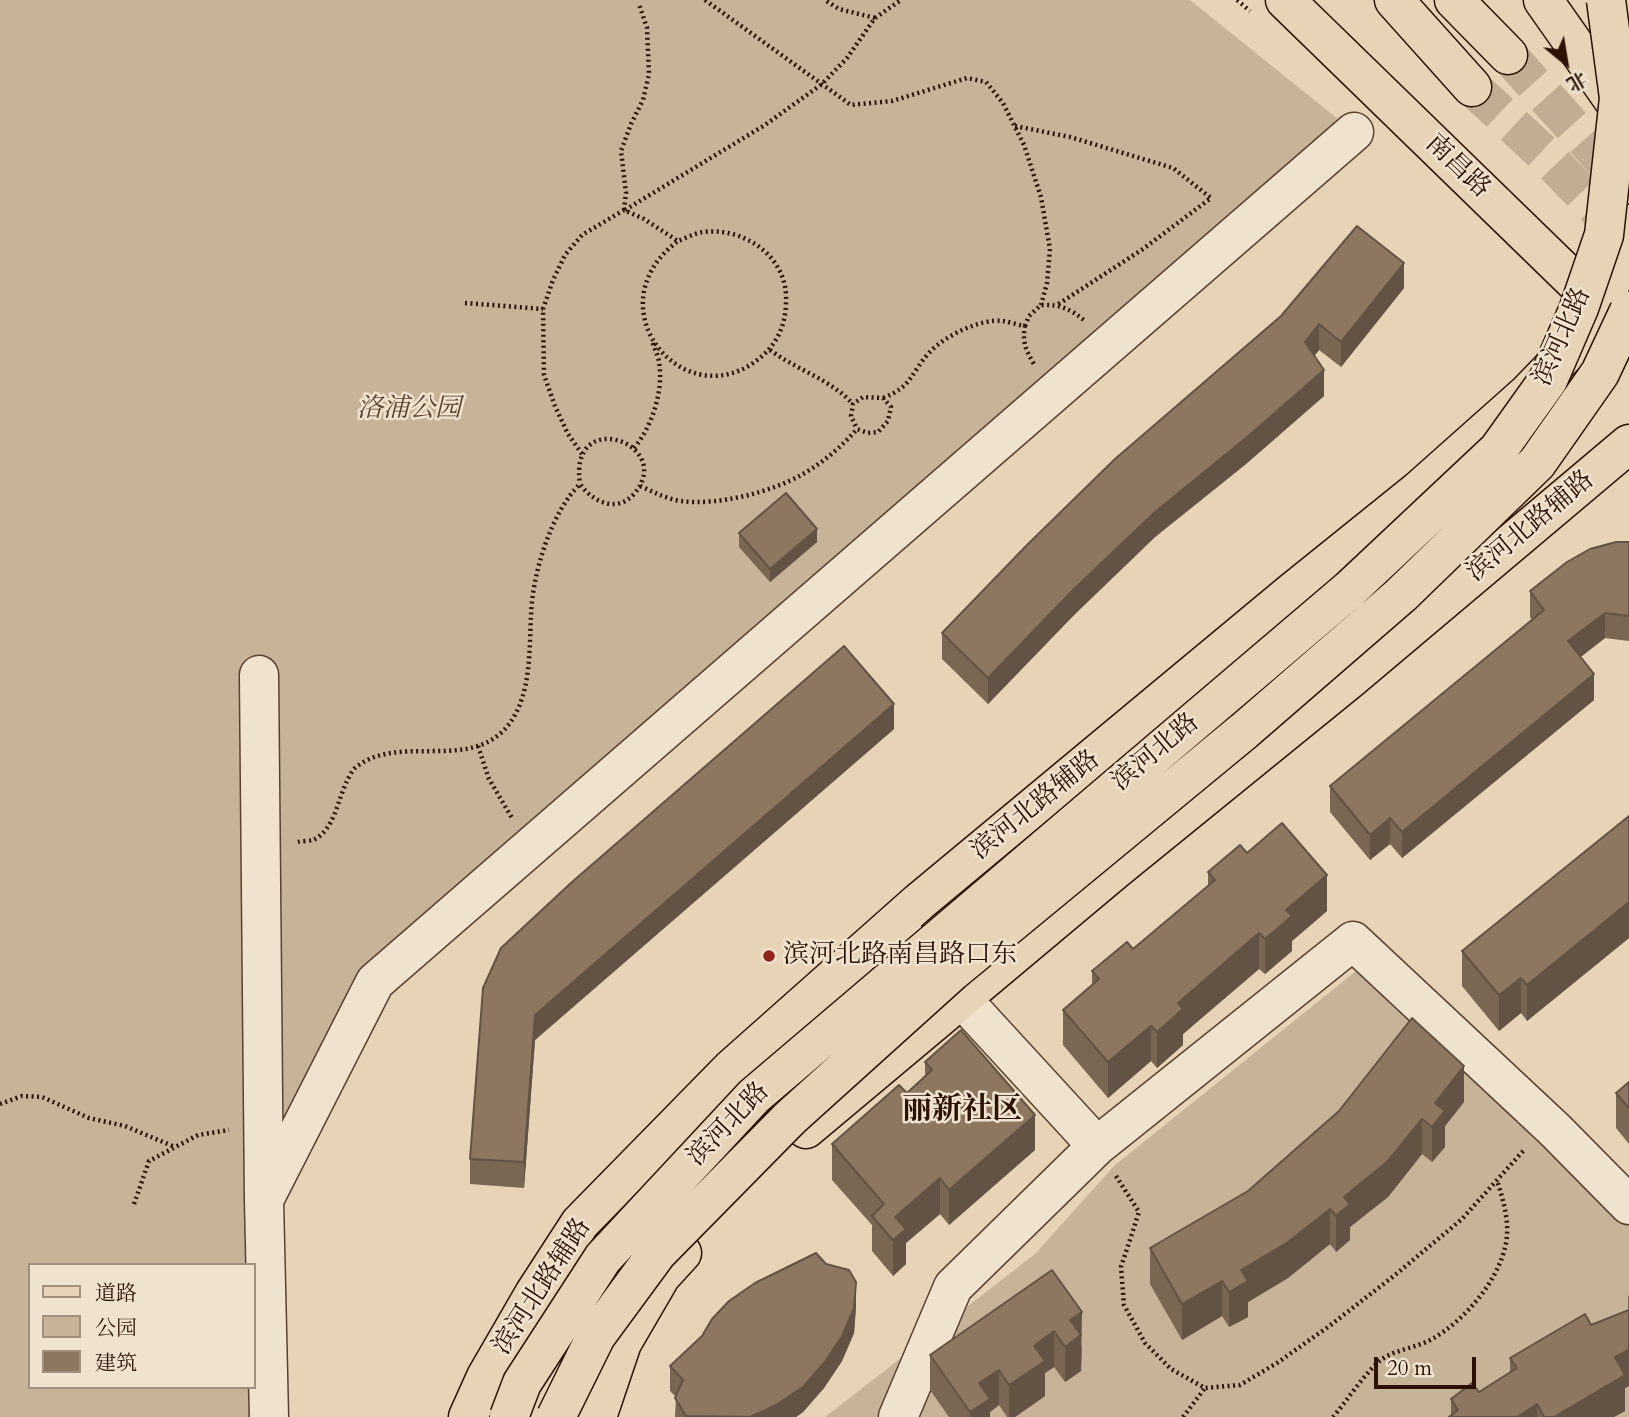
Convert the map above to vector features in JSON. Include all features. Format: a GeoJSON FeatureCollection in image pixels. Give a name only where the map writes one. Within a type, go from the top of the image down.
{"type":"FeatureCollection","features":[{"type":"Feature","properties":{"kind":"main road","name":"南昌路"},"geometry":{"type":"LineString","coordinates":[[1284,0],[1620,318]]}},
{"type":"Feature","properties":{"kind":"main road"},"geometry":{"type":"LineString","coordinates":[[1394,0],[1472,87]]}},
{"type":"Feature","properties":{"kind":"main road"},"geometry":{"type":"LineString","coordinates":[[1454,0],[1508,55]]}},
{"type":"Feature","properties":{"kind":"main road"},"geometry":{"type":"LineString","coordinates":[[1543,0],[1629,122]]}},
{"type":"Feature","properties":{"kind":"main road","name":"滨河北路"},"geometry":{"type":"LineString","coordinates":[[509,1417],[522,1382],[603,1258],[754,1096],[1350,589],[1498,450],[1548,380],[1604,235],[1619,99],[1606,0]]}},
{"type":"Feature","properties":{"kind":"main road","name":"滨河北路辅路"},"geometry":{"type":"LineString","coordinates":[[467,1417],[486,1377],[534,1294],[580,1223],[731,1069],[894,925],[1291,593],[1419,490],[1528,393],[1584,335],[1620,318],[1629,224]]}},
{"type":"Feature","properties":{"kind":"main road","name":"滨河北路"},"geometry":{"type":"LineString","coordinates":[[556,1417],[596,1336],[657,1253],[790,1118],[953,971],[1244,731],[1401,595],[1537,463],[1600,373],[1620,318]]}},
{"type":"Feature","properties":{"kind":"main road"},"geometry":{"type":"LineString","coordinates":[[790,1118],[1148,835],[1406,623],[1629,434]]}},
{"type":"Feature","properties":{"kind":"main road","name":"滨河北路辅路"},"geometry":{"type":"LineString","coordinates":[[597,1417],[622,1343],[662,1276],[723,1206],[821,1115],[961,997],[1350,680],[1629,444]]}},
{"type":"Feature","properties":{"kind":"street"},"geometry":{"type":"LineString","coordinates":[[264,1200],[374,982],[1354,132]]}},
{"type":"Feature","properties":{"kind":"street"},"geometry":{"type":"LineString","coordinates":[[259,675],[269,1417]]}},
{"type":"Feature","properties":{"kind":"street"},"geometry":{"type":"LineString","coordinates":[[894,925],[1097,1146]]}},
{"type":"Feature","properties":{"kind":"street"},"geometry":{"type":"LineString","coordinates":[[898,1417],[953,1287],[1097,1146],[1353,941],[1549,1124],[1629,1205]]}},
{"type":"Feature","properties":{"kind":"path"},"geometry":{"type":"LineString","coordinates":[[705,0],[851,105],[892,101],[967,78],[986,82],[1003,103],[1024,145],[1041,197],[1050,249],[1047,283],[1041,305],[1029,316],[1023,338],[1027,352],[1053,393]]}},
{"type":"Feature","properties":{"kind":"path"},"geometry":{"type":"LineString","coordinates":[[825,0],[839,9],[875,18]]}},
{"type":"Feature","properties":{"kind":"path"},"geometry":{"type":"LineString","coordinates":[[582,454],[559,415],[544,375],[543,309],[565,256],[582,235],[765,125],[822,84],[848,58],[875,18],[901,0]]}},
{"type":"Feature","properties":{"kind":"path"},"geometry":{"type":"LineString","coordinates":[[624,210],[626,193],[621,151],[643,100],[649,74],[647,29],[639,4]]}},
{"type":"Feature","properties":{"kind":"path"},"geometry":{"type":"LineString","coordinates":[[1014,126],[1070,137],[1174,168],[1211,198],[1143,249],[1056,304]]}},
{"type":"Feature","properties":{"kind":"path"},"geometry":{"type":"LineString","coordinates":[[624,210],[644,219],[678,241]]}},
{"type":"Feature","properties":{"kind":"path"},"geometry":{"type":"LineString","coordinates":[[634,448],[645,435],[652,418],[660,381],[659,362],[650,336],[642,306],[645,284],[653,264],[678,241],[701,232],[724,231],[742,236],[761,247],[778,267],[786,288],[787,311],[782,330],[770,350],[753,364],[736,372],[714,375],[696,373],[680,367],[665,356],[650,336]]}},
{"type":"Feature","properties":{"kind":"path"},"geometry":{"type":"LineString","coordinates":[[465,303],[543,309]]}},
{"type":"Feature","properties":{"kind":"path"},"geometry":{"type":"LineString","coordinates":[[1041,305],[1056,304],[1073,311],[1110,343]]}},
{"type":"Feature","properties":{"kind":"path"},"geometry":{"type":"LineString","coordinates":[[883,398],[891,407],[888,421],[878,432],[868,433],[858,429],[851,416],[853,404],[863,397],[883,398],[907,385],[931,350],[955,333],[1000,321],[1025,326]]}},
{"type":"Feature","properties":{"kind":"path"},"geometry":{"type":"LineString","coordinates":[[770,350],[787,362],[827,382],[853,404]]}},
{"type":"Feature","properties":{"kind":"path"},"geometry":{"type":"LineString","coordinates":[[640,486],[661,496],[683,501],[743,496],[801,476],[823,462],[858,429]]}},
{"type":"Feature","properties":{"kind":"path"},"geometry":{"type":"LineString","coordinates":[[607,438],[620,439],[634,448],[642,460],[644,470],[640,486],[630,498],[614,504],[600,503],[588,496],[580,484],[577,467],[582,454],[594,442],[607,438]]}},
{"type":"Feature","properties":{"kind":"path"},"geometry":{"type":"LineString","coordinates":[[262,844],[315,839],[331,822],[354,768],[380,755],[478,746],[502,732],[519,706],[529,668],[530,615],[535,582],[566,496],[580,484]]}},
{"type":"Feature","properties":{"kind":"path"},"geometry":{"type":"LineString","coordinates":[[478,746],[489,779],[510,815],[535,843]]}},
{"type":"Feature","properties":{"kind":"path"},"geometry":{"type":"LineString","coordinates":[[0,1104],[22,1096],[43,1097],[89,1118],[125,1126],[175,1147]]}},
{"type":"Feature","properties":{"kind":"path"},"geometry":{"type":"LineString","coordinates":[[135,1204],[149,1161],[198,1135],[263,1124]]}},
{"type":"Feature","properties":{"kind":"path"},"geometry":{"type":"LineString","coordinates":[[1097,1146],[1139,1212],[1121,1267],[1124,1305],[1145,1343],[1171,1369],[1205,1388],[1240,1385],[1328,1327],[1462,1219],[1549,1124]]}},
{"type":"Feature","properties":{"kind":"path"},"geometry":{"type":"LineString","coordinates":[[1333,1417],[1381,1360],[1428,1341],[1447,1330],[1467,1313],[1491,1281],[1506,1244],[1506,1209],[1497,1180]]}},
{"type":"Feature","properties":{"kind":"path"},"geometry":{"type":"LineString","coordinates":[[1182,1417],[1205,1388]]}},
{"type":"Feature","properties":{"kind":"green space","name":"洛浦公园"},"geometry":{"type":"Polygon","coordinates":[[[0,0],[1190,0],[1354,132],[375,982],[264,1200],[269,1417],[0,1417],[0,0]]]}},
{"type":"Feature","properties":{"kind":"green space"},"geometry":{"type":"Polygon","coordinates":[[[1361,967],[1612,1215],[1629,1225],[1629,1417],[825,1417],[1035,1254],[1114,1166],[1361,967]]]}},
{"type":"Feature","properties":{"kind":"building"},"geometry":{"type":"Polygon","coordinates":[[[1357,226],[1404,263],[1341,342],[1319,324],[1305,342],[1324,370],[1155,512],[1074,589],[988,678],[942,633],[1115,459],[1281,316],[1357,226]]]}},
{"type":"Feature","properties":{"kind":"building"},"geometry":{"type":"Polygon","coordinates":[[[786,493],[817,529],[770,569],[739,533],[786,493]]]}},
{"type":"Feature","properties":{"kind":"building"},"geometry":{"type":"Polygon","coordinates":[[[1616,542],[1629,542],[1629,616],[1605,613],[1568,641],[1594,674],[1402,832],[1390,818],[1370,835],[1330,786],[1544,610],[1530,591],[1567,562],[1590,549],[1616,542]]]}},
{"type":"Feature","properties":{"kind":"building"},"geometry":{"type":"Polygon","coordinates":[[[844,646],[894,704],[535,1015],[524,1162],[470,1159],[483,988],[501,948],[572,882],[844,646]]]}},
{"type":"Feature","properties":{"kind":"building"},"geometry":{"type":"Polygon","coordinates":[[[1629,816],[1629,902],[1527,985],[1521,978],[1499,995],[1462,951],[1629,816]]]}},
{"type":"Feature","properties":{"kind":"building"},"geometry":{"type":"Polygon","coordinates":[[[1282,823],[1327,875],[1286,910],[1292,916],[1265,939],[1259,933],[1178,1003],[1183,1009],[1157,1032],[1151,1026],[1108,1062],[1063,1010],[1099,979],[1092,971],[1127,942],[1133,949],[1215,880],[1208,872],[1240,845],[1247,853],[1282,823]]]}},
{"type":"Feature","properties":{"kind":"building"},"geometry":{"type":"Polygon","coordinates":[[[1412,1018],[1464,1066],[1435,1103],[1445,1111],[1432,1127],[1422,1119],[1388,1161],[1344,1197],[1350,1204],[1336,1216],[1330,1209],[1288,1242],[1241,1270],[1248,1281],[1229,1292],[1222,1281],[1182,1304],[1150,1248],[1248,1191],[1339,1111],[1412,1018]]]}},
{"type":"Feature","properties":{"kind":"building"},"geometry":{"type":"Polygon","coordinates":[[[961,1030],[1035,1115],[949,1190],[940,1178],[895,1217],[906,1229],[893,1240],[872,1216],[884,1204],[832,1144],[899,1085],[907,1093],[932,1070],[925,1062],[961,1030]]]}},
{"type":"Feature","properties":{"kind":"building"},"geometry":{"type":"Polygon","coordinates":[[[1629,1082],[1629,1108],[1616,1093],[1629,1082]]]}},
{"type":"Feature","properties":{"kind":"building"},"geometry":{"type":"Polygon","coordinates":[[[816,1253],[826,1264],[849,1270],[856,1282],[854,1308],[842,1336],[824,1363],[803,1387],[774,1406],[750,1417],[686,1416],[675,1398],[683,1380],[670,1366],[702,1336],[712,1319],[729,1301],[755,1283],[816,1253]]]}},
{"type":"Feature","properties":{"kind":"building"},"geometry":{"type":"Polygon","coordinates":[[[1052,1270],[1082,1312],[1070,1320],[1081,1335],[1065,1347],[1054,1331],[1034,1346],[1045,1361],[1009,1385],[999,1370],[979,1383],[990,1399],[970,1412],[930,1355],[1052,1270]]]}},
{"type":"Feature","properties":{"kind":"building"},"geometry":{"type":"Polygon","coordinates":[[[1629,1310],[1629,1350],[1615,1357],[1625,1375],[1554,1417],[1544,1417],[1537,1404],[1517,1417],[1449,1417],[1458,1410],[1451,1399],[1472,1383],[1479,1392],[1517,1368],[1510,1358],[1585,1314],[1591,1325],[1629,1310]]]}},
{"type":"Feature","properties":{"kind":"tunnel"},"geometry":{"type":"LineString","coordinates":[[1508,55],[1629,189]]}},
{"type":"Feature","properties":{"kind":"tunnel"},"geometry":{"type":"LineString","coordinates":[[1472,87],[1544,154],[1625,238]]}},
{"type":"Feature","properties":{"kind":"place","name":"滨河北路南昌路口东"},"geometry":{"type":"Point","coordinates":[769,956]}},
{"type":"Feature","properties":{"kind":"district","name":"丽新社区"},"geometry":{"type":"Point","coordinates":[962,1111]}}]}
